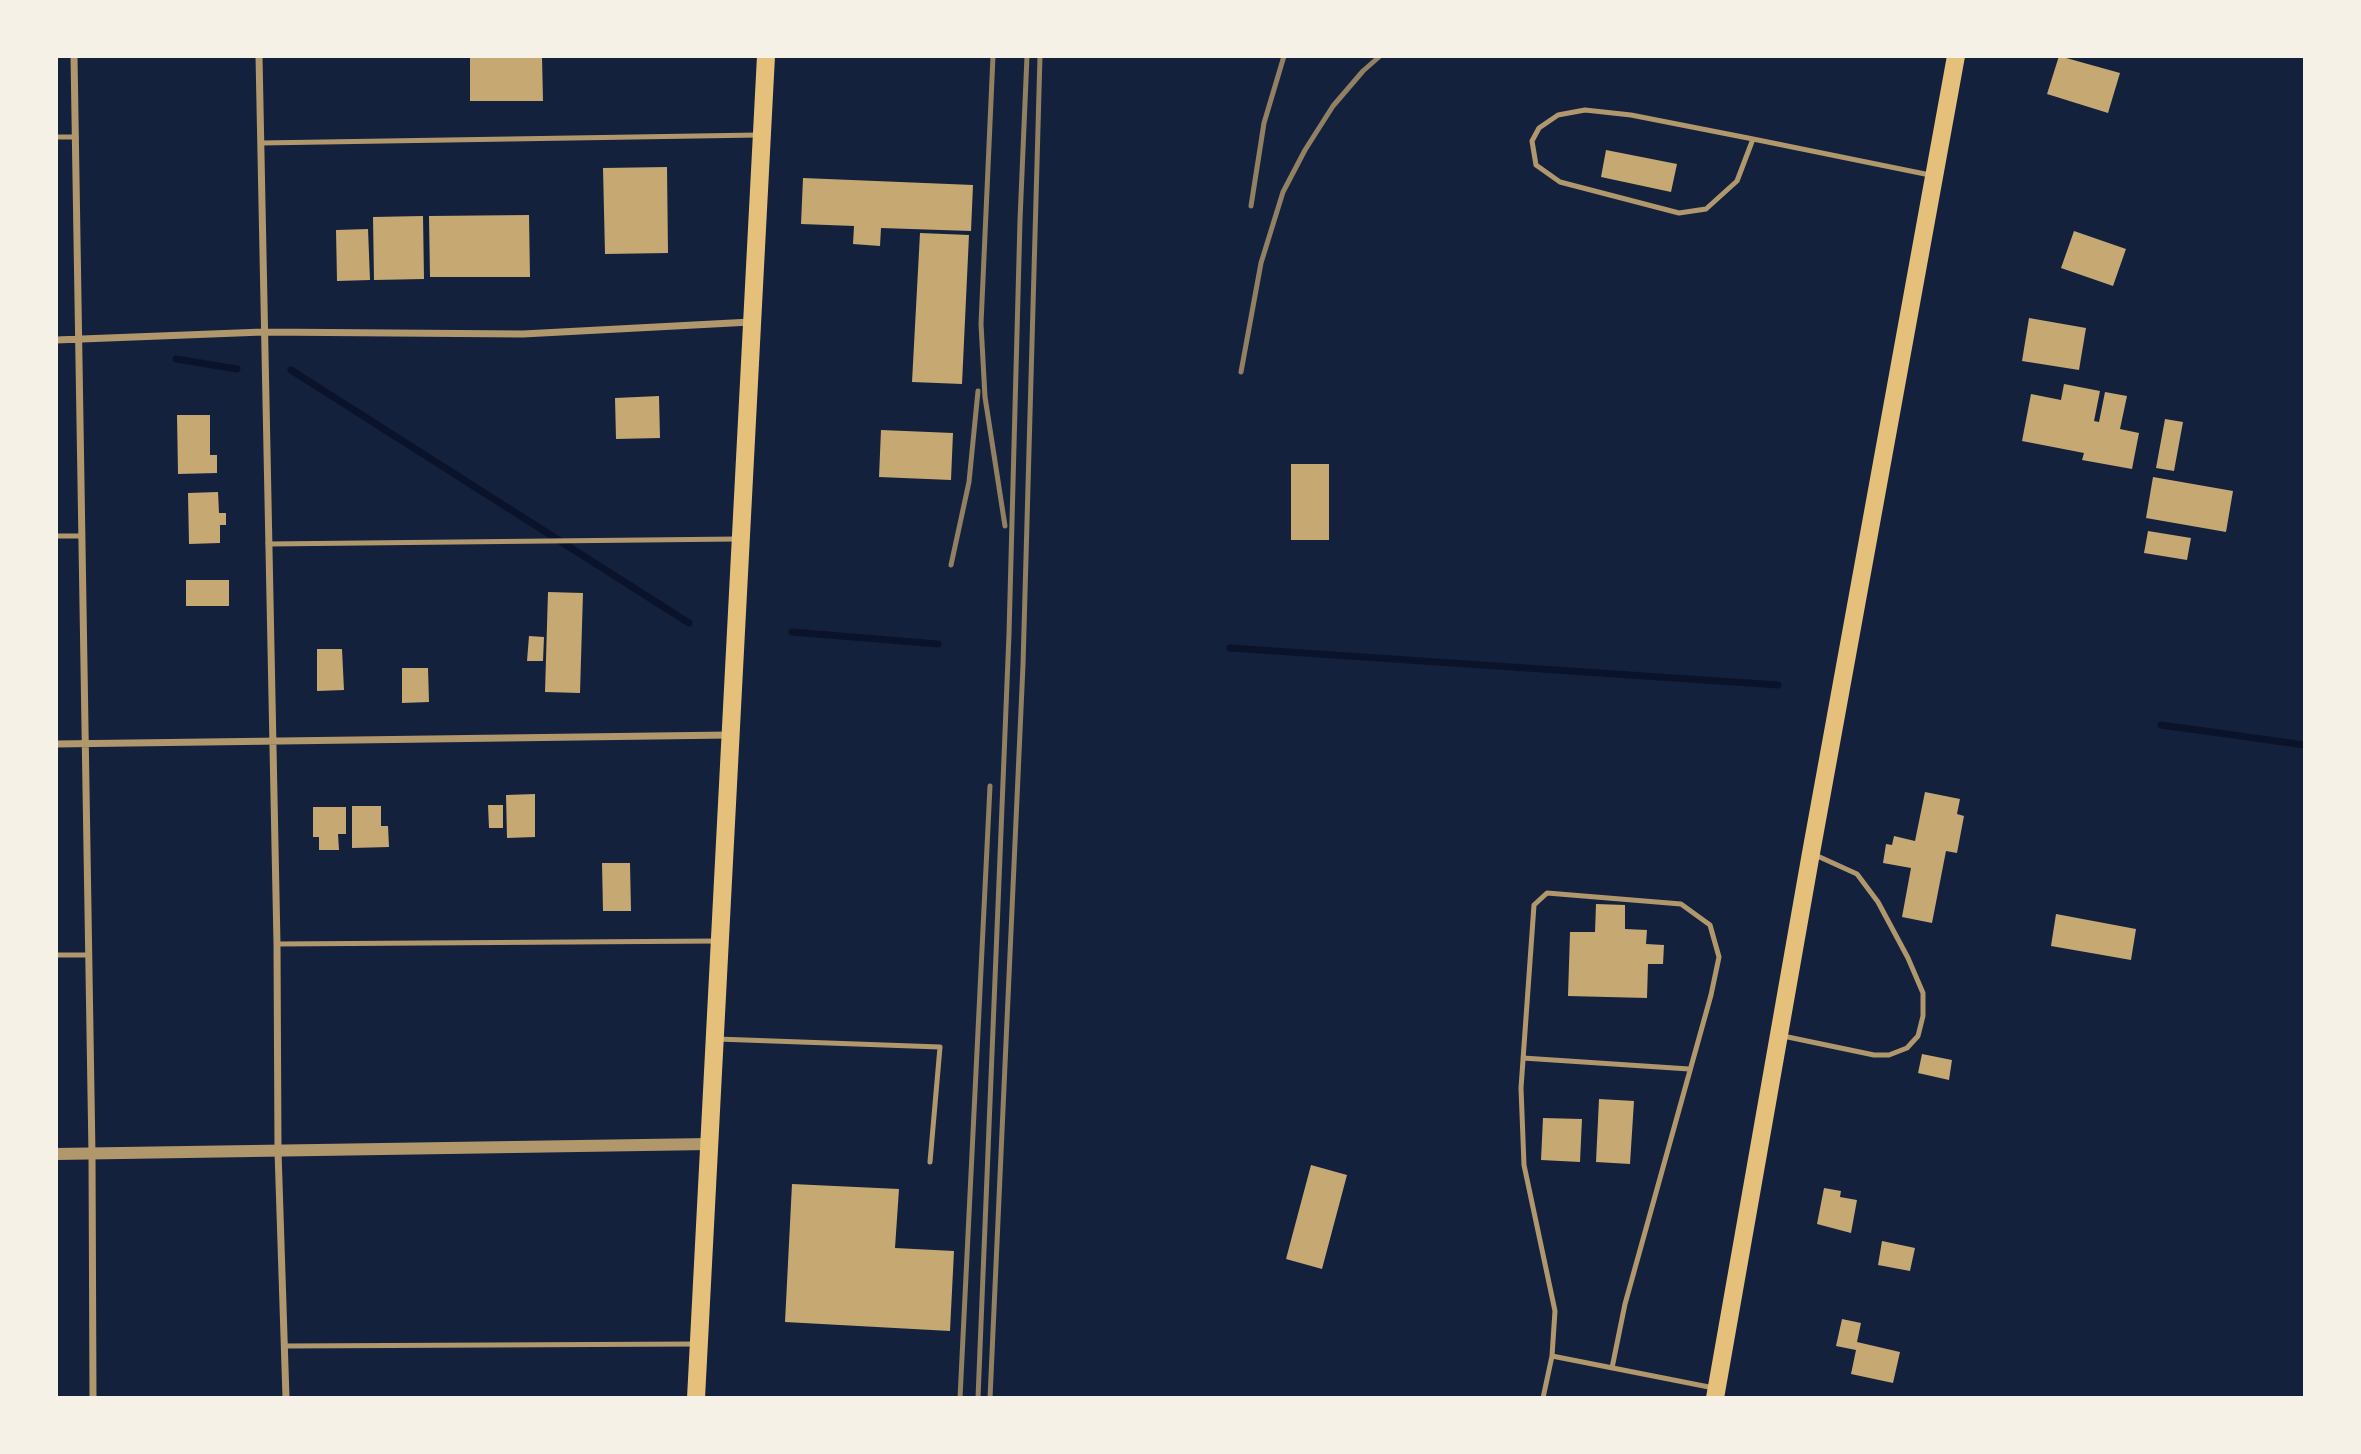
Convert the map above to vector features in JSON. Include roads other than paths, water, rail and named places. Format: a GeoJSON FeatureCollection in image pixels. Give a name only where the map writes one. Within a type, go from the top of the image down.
{"type":"FeatureCollection","features":[{"type":"Feature","properties":{"kind":"main road"},"geometry":{"type":"LineString","coordinates":[[696,1398],[766,56]]}},
{"type":"Feature","properties":{"kind":"main road"},"geometry":{"type":"LineString","coordinates":[[1716,1393],[1955,56]]}},
{"type":"Feature","properties":{"kind":"street"},"geometry":{"type":"LineString","coordinates":[[74,56],[92,1154],[93,1398]]}},
{"type":"Feature","properties":{"kind":"street"},"geometry":{"type":"LineString","coordinates":[[259,56],[277,944],[278,1151],[286,1398]]}},
{"type":"Feature","properties":{"kind":"street"},"geometry":{"type":"LineString","coordinates":[[56,340],[264,332],[523,334],[752,322]]}},
{"type":"Feature","properties":{"kind":"street"},"geometry":{"type":"LineString","coordinates":[[56,744],[730,735]]}},
{"type":"Feature","properties":{"kind":"street"},"geometry":{"type":"LineString","coordinates":[[56,1154],[709,1144]]}},
{"type":"Feature","properties":{"kind":"lane"},"geometry":{"type":"LineString","coordinates":[[1753,139],[1737,181],[1706,209],[1679,213],[1560,182],[1536,165],[1532,141],[1539,128],[1558,115],[1585,110],[1631,115],[1753,139],[1933,175]]}},
{"type":"Feature","properties":{"kind":"lane"},"geometry":{"type":"LineString","coordinates":[[261,143],[762,135]]}},
{"type":"Feature","properties":{"kind":"lane"},"geometry":{"type":"LineString","coordinates":[[56,137],[76,137]]}},
{"type":"Feature","properties":{"kind":"lane"},"geometry":{"type":"LineString","coordinates":[[56,537],[82,536]]}},
{"type":"Feature","properties":{"kind":"lane"},"geometry":{"type":"LineString","coordinates":[[268,544],[741,539]]}},
{"type":"Feature","properties":{"kind":"lane"},"geometry":{"type":"LineString","coordinates":[[1780,1035],[1874,1055],[1889,1055],[1908,1048],[1917,1036],[1923,1016],[1923,993],[1878,902],[1857,874],[1811,852]]}},
{"type":"Feature","properties":{"kind":"lane"},"geometry":{"type":"LineString","coordinates":[[1542,1398],[1552,1356],[1555,1311],[1524,1165],[1521,1088],[1534,905],[1547,892],[1681,904],[1710,925],[1719,957],[1711,995],[1625,1304],[1612,1368]]}},
{"type":"Feature","properties":{"kind":"lane"},"geometry":{"type":"LineString","coordinates":[[277,944],[720,942]]}},
{"type":"Feature","properties":{"kind":"lane"},"geometry":{"type":"LineString","coordinates":[[56,955],[88,955]]}},
{"type":"Feature","properties":{"kind":"lane"},"geometry":{"type":"LineString","coordinates":[[714,1038],[940,1047],[930,1162]]}},
{"type":"Feature","properties":{"kind":"lane"},"geometry":{"type":"LineString","coordinates":[[1523,1058],[1689,1069]]}},
{"type":"Feature","properties":{"kind":"lane"},"geometry":{"type":"LineString","coordinates":[[286,1346],[698,1344]]}},
{"type":"Feature","properties":{"kind":"lane"},"geometry":{"type":"LineString","coordinates":[[1552,1356],[1716,1393]]}},
{"type":"Feature","properties":{"kind":"waterway"},"geometry":{"type":"LineString","coordinates":[[176,359],[237,369]]}},
{"type":"Feature","properties":{"kind":"waterway"},"geometry":{"type":"LineString","coordinates":[[291,370],[689,623]]}},
{"type":"Feature","properties":{"kind":"waterway"},"geometry":{"type":"LineString","coordinates":[[792,632],[938,644]]}},
{"type":"Feature","properties":{"kind":"waterway"},"geometry":{"type":"LineString","coordinates":[[1230,648],[1778,685]]}},
{"type":"Feature","properties":{"kind":"waterway"},"geometry":{"type":"LineString","coordinates":[[2161,725],[2305,745]]}},
{"type":"Feature","properties":{"kind":"railway"},"geometry":{"type":"LineString","coordinates":[[993,56],[981,324],[985,397],[1005,526]]}},
{"type":"Feature","properties":{"kind":"railway"},"geometry":{"type":"LineString","coordinates":[[978,1398],[1009,634],[1027,56]]}},
{"type":"Feature","properties":{"kind":"railway"},"geometry":{"type":"LineString","coordinates":[[990,1398],[1023,665],[1040,56]]}},
{"type":"Feature","properties":{"kind":"railway"},"geometry":{"type":"LineString","coordinates":[[1251,206],[1264,123],[1284,56]]}},
{"type":"Feature","properties":{"kind":"railway"},"geometry":{"type":"LineString","coordinates":[[1241,372],[1261,263],[1283,192],[1333,106],[1363,71],[1380,56]]}},
{"type":"Feature","properties":{"kind":"railway"},"geometry":{"type":"LineString","coordinates":[[951,565],[969,482],[978,391]]}},
{"type":"Feature","properties":{"kind":"railway"},"geometry":{"type":"LineString","coordinates":[[960,1398],[990,786]]}}]}
